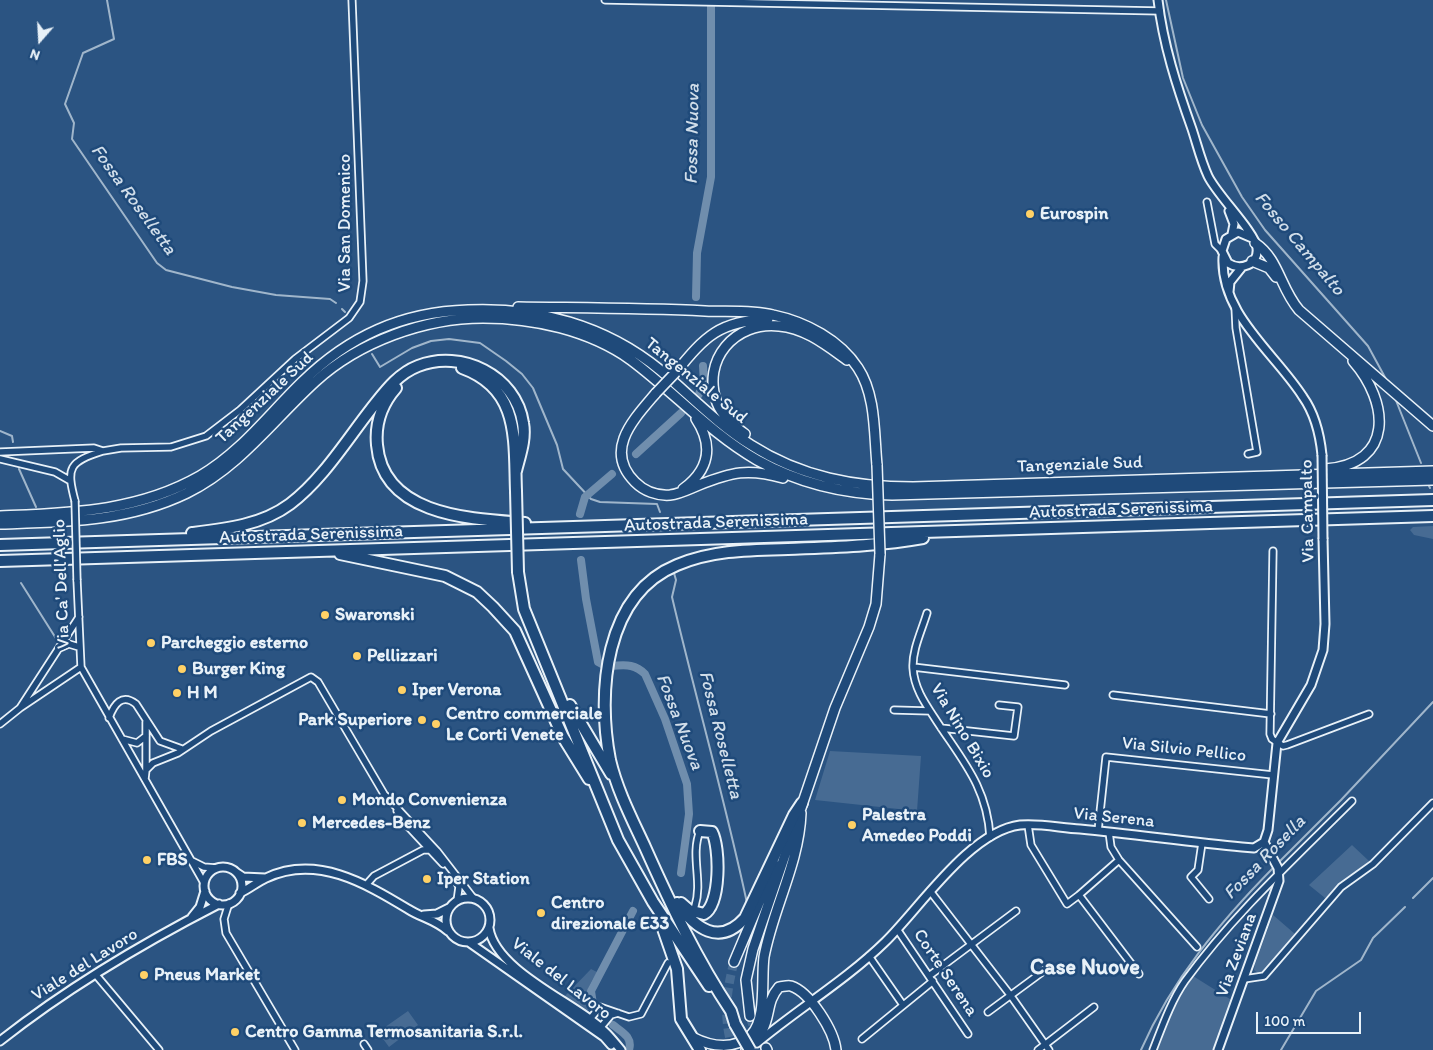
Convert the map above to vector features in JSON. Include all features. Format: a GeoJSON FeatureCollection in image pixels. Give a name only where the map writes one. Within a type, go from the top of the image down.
{"type":"FeatureCollection","features":[{"type":"Feature","properties":{"kind":"highway"},"geometry":{"type":"LineString","coordinates":[[1254,241],[1271,257],[1288,298],[1299,310],[1433,426]]}},
{"type":"Feature","properties":{"kind":"highway"},"geometry":{"type":"LineString","coordinates":[[1252,262],[1269,268],[1281,282]]}},
{"type":"Feature","properties":{"kind":"highway"},"geometry":{"type":"LineString","coordinates":[[470,310],[507,307],[682,310],[772,314],[803,325],[830,339],[846,352],[859,369],[869,392],[877,465],[880,554],[876,604],[838,699],[748,968],[746,992],[750,1016]]}},
{"type":"Feature","properties":{"kind":"highway","name":"Tangenziale Sud"},"geometry":{"type":"LineString","coordinates":[[0,516],[94,511],[146,500],[175,489],[201,475],[242,444],[302,382],[344,348],[374,330],[401,319],[441,311],[470,310],[549,316],[594,329],[636,351],[738,437],[787,464],[824,478],[867,486],[890,487],[1433,471]]}},
{"type":"Feature","properties":{"kind":"highway","name":"Tangenziale Sud"},"geometry":{"type":"LineString","coordinates":[[0,524],[111,518],[140,512],[189,492],[224,470],[245,453],[316,381],[350,356],[412,329],[446,321],[482,318],[518,320],[564,329],[594,340],[629,359],[714,430],[756,459],[818,486],[852,493],[892,496],[1433,480]]}},
{"type":"Feature","properties":{"kind":"highway"},"geometry":{"type":"LineString","coordinates":[[803,325],[767,318],[735,322],[700,342],[626,431],[622,444],[622,459],[628,472],[640,486],[656,494],[671,495],[741,471],[766,473],[818,486]]}},
{"type":"Feature","properties":{"kind":"highway"},"geometry":{"type":"LineString","coordinates":[[787,464],[737,429],[717,403],[714,391],[714,374],[718,355],[727,343],[741,332],[757,327],[778,326],[798,330],[815,338],[859,369]]}},
{"type":"Feature","properties":{"kind":"highway"},"geometry":{"type":"LineString","coordinates":[[1263,476],[1343,467],[1356,463],[1368,454],[1378,432],[1381,414],[1359,368],[1343,349]]}},
{"type":"Feature","properties":{"kind":"highway"},"geometry":{"type":"LineString","coordinates":[[143,540],[246,524],[264,519],[290,504],[315,480],[395,380],[416,366],[432,362],[463,363],[480,368],[495,376],[512,394],[520,409],[524,425],[523,444],[516,471]]}},
{"type":"Feature","properties":{"kind":"highway"},"geometry":{"type":"LineString","coordinates":[[576,528],[463,517],[439,512],[419,504],[390,479],[381,463],[376,434],[384,404],[401,383],[421,371],[446,366],[473,372],[489,383],[504,400],[511,415],[516,471],[516,491],[518,572],[524,608],[582,747],[600,799],[618,840],[653,902],[735,1024],[748,1050],[762,1032],[769,1012],[770,997],[779,987],[790,986],[810,1002],[832,1032],[836,1050]]}},
{"type":"Feature","properties":{"kind":"highway"},"geometry":{"type":"LineString","coordinates":[[671,495],[685,488],[696,476],[706,458],[706,436],[688,408]]}},
{"type":"Feature","properties":{"kind":"highway","name":"Autostrada Serenissima"},"geometry":{"type":"LineString","coordinates":[[0,545],[1433,500]]}},
{"type":"Feature","properties":{"kind":"highway","name":"Autostrada Serenissima"},"geometry":{"type":"LineString","coordinates":[[0,561],[1433,516]]}},
{"type":"Feature","properties":{"kind":"highway"},"geometry":{"type":"LineString","coordinates":[[618,786],[610,760],[604,712],[609,665],[618,626],[630,602],[640,590],[657,576],[676,565],[703,556],[734,551],[860,546],[902,541],[945,532]]}},
{"type":"Feature","properties":{"kind":"highway"},"geometry":{"type":"LineString","coordinates":[[327,551],[445,576],[477,592],[515,631],[563,737],[600,799]]}},
{"type":"Feature","properties":{"kind":"highway"},"geometry":{"type":"LineString","coordinates":[[547,665],[618,786],[661,883],[715,986],[731,1010],[735,1024]]}},
{"type":"Feature","properties":{"kind":"highway"},"geometry":{"type":"LineString","coordinates":[[661,883],[687,918],[704,930],[721,932],[733,928],[745,918],[790,821],[802,803]]}},
{"type":"Feature","properties":{"kind":"highway"},"geometry":{"type":"LineString","coordinates":[[734,962],[802,803]]}},
{"type":"Feature","properties":{"kind":"highway"},"geometry":{"type":"LineString","coordinates":[[692,1037],[710,1046],[732,1046],[741,1043],[756,1029],[760,1019],[764,960],[768,939],[800,837],[802,803]]}},
{"type":"Feature","properties":{"kind":"highway"},"geometry":{"type":"LineString","coordinates":[[661,883],[689,910],[699,914],[709,911],[716,894],[717,841],[712,832],[700,831]]}},
{"type":"Feature","properties":{"kind":"highway"},"geometry":{"type":"LineString","coordinates":[[653,902],[676,962],[680,1019],[700,1050]]}},
{"type":"Feature","properties":{"kind":"street","name":"Via San Domenico"},"geometry":{"type":"LineString","coordinates":[[0,452],[94,448],[103,451],[121,448],[171,447],[206,436],[240,410],[295,359],[349,318],[360,302],[363,280],[360,165],[352,0]]}},
{"type":"Feature","properties":{"kind":"street"},"geometry":{"type":"LineString","coordinates":[[605,0],[1160,11]]}},
{"type":"Feature","properties":{"kind":"street"},"geometry":{"type":"LineString","coordinates":[[1158,0],[1172,69],[1203,163],[1214,187],[1254,241],[1257,253],[1252,262],[1242,267],[1230,282],[1229,294]]}},
{"type":"Feature","properties":{"kind":"street"},"geometry":{"type":"LineString","coordinates":[[1207,202],[1215,244],[1231,265],[1242,267]]}},
{"type":"Feature","properties":{"kind":"street"},"geometry":{"type":"LineString","coordinates":[[1227,206],[1234,224],[1232,234]]}},
{"type":"Feature","properties":{"kind":"street"},"geometry":{"type":"LineString","coordinates":[[1222,254],[1224,241],[1232,234],[1242,233],[1254,241]]}},
{"type":"Feature","properties":{"kind":"street","name":"Via Campalto"},"geometry":{"type":"LineString","coordinates":[[1222,254],[1222,272],[1235,307],[1246,325],[1304,397],[1316,424],[1322,455],[1326,624],[1323,650],[1310,685],[1277,743]]}},
{"type":"Feature","properties":{"kind":"street"},"geometry":{"type":"LineString","coordinates":[[1235,307],[1236,328],[1257,452],[1248,454]]}},
{"type":"Feature","properties":{"kind":"street"},"geometry":{"type":"LineString","coordinates":[[0,459],[55,472],[69,480],[74,466],[80,461],[103,451]]}},
{"type":"Feature","properties":{"kind":"street","name":"Via Ca' Dell'Aglio"},"geometry":{"type":"LineString","coordinates":[[69,480],[75,501],[81,667]]}},
{"type":"Feature","properties":{"kind":"street"},"geometry":{"type":"LineString","coordinates":[[1273,551],[1270,734],[1277,743],[1283,746],[1369,714]]}},
{"type":"Feature","properties":{"kind":"street","name":"Via Nino Bixio"},"geometry":{"type":"LineString","coordinates":[[927,613],[914,653],[915,683],[930,711],[974,776],[988,813],[990,837]]}},
{"type":"Feature","properties":{"kind":"street"},"geometry":{"type":"LineString","coordinates":[[20,708],[79,617]]}},
{"type":"Feature","properties":{"kind":"street"},"geometry":{"type":"LineString","coordinates":[[59,648],[69,644],[79,647]]}},
{"type":"Feature","properties":{"kind":"street"},"geometry":{"type":"LineString","coordinates":[[0,724],[20,708],[81,667],[188,859],[204,883],[205,891],[213,902],[219,904]]}},
{"type":"Feature","properties":{"kind":"street"},"geometry":{"type":"LineString","coordinates":[[913,667],[1064,685]]}},
{"type":"Feature","properties":{"kind":"street"},"geometry":{"type":"LineString","coordinates":[[146,770],[153,763],[182,749],[311,677],[318,682],[372,776],[394,804],[437,851],[474,899]]}},
{"type":"Feature","properties":{"kind":"street"},"geometry":{"type":"LineString","coordinates":[[1113,695],[1271,714]]}},
{"type":"Feature","properties":{"kind":"street"},"geometry":{"type":"LineString","coordinates":[[110,718],[117,702],[123,699],[130,700],[136,704],[160,741],[182,749]]}},
{"type":"Feature","properties":{"kind":"street"},"geometry":{"type":"LineString","coordinates":[[941,728],[1014,736],[1018,707],[999,705]]}},
{"type":"Feature","properties":{"kind":"street"},"geometry":{"type":"LineString","coordinates":[[894,710],[930,711]]}},
{"type":"Feature","properties":{"kind":"street"},"geometry":{"type":"LineString","coordinates":[[144,779],[146,770],[146,722]]}},
{"type":"Feature","properties":{"kind":"street"},"geometry":{"type":"LineString","coordinates":[[122,739],[137,743],[146,736]]}},
{"type":"Feature","properties":{"kind":"street"},"geometry":{"type":"LineString","coordinates":[[1277,743],[1268,830],[1264,842],[1278,871]]}},
{"type":"Feature","properties":{"kind":"street","name":"Via Silvio Pellico"},"geometry":{"type":"LineString","coordinates":[[1098,831],[1106,757],[1273,775]]}},
{"type":"Feature","properties":{"kind":"street"},"geometry":{"type":"LineString","coordinates":[[1153,1050],[1169,1010],[1185,981],[1278,871],[1352,801]]}},
{"type":"Feature","properties":{"kind":"street"},"geometry":{"type":"LineString","coordinates":[[1244,979],[1264,976],[1341,887],[1373,864],[1433,803]]}},
{"type":"Feature","properties":{"kind":"street"},"geometry":{"type":"LineString","coordinates":[[394,804],[402,820],[457,881],[460,887],[457,900],[449,908],[437,914],[421,915]]}},
{"type":"Feature","properties":{"kind":"street"},"geometry":{"type":"LineString","coordinates":[[1028,825],[1031,845],[1067,904],[1119,860]]}},
{"type":"Feature","properties":{"kind":"street","name":"Via Serena"},"geometry":{"type":"LineString","coordinates":[[748,1050],[869,956],[897,929],[930,891],[981,841],[1013,827],[1028,825],[1098,831],[1254,848],[1264,842]]}},
{"type":"Feature","properties":{"kind":"street"},"geometry":{"type":"LineString","coordinates":[[695,906],[698,896],[695,856],[696,840],[700,831]]}},
{"type":"Feature","properties":{"kind":"street"},"geometry":{"type":"LineString","coordinates":[[1109,832],[1111,847],[1119,860],[1198,947]]}},
{"type":"Feature","properties":{"kind":"street"},"geometry":{"type":"LineString","coordinates":[[1202,843],[1198,870],[1191,877],[1210,899]]}},
{"type":"Feature","properties":{"kind":"street"},"geometry":{"type":"LineString","coordinates":[[366,885],[374,876],[424,850],[430,850]]}},
{"type":"Feature","properties":{"kind":"street"},"geometry":{"type":"LineString","coordinates":[[188,859],[204,867],[216,868]]}},
{"type":"Feature","properties":{"kind":"street"},"geometry":{"type":"LineString","coordinates":[[204,883],[208,874],[216,868]]}},
{"type":"Feature","properties":{"kind":"street","name":"Viale del Lavoro"},"geometry":{"type":"LineString","coordinates":[[216,868],[228,868],[237,874],[253,879],[265,878],[292,870],[314,869],[336,873],[366,885],[432,919],[457,940],[470,943],[604,1037],[616,1050]]}},
{"type":"Feature","properties":{"kind":"street","name":"Via Zeviana"},"geometry":{"type":"LineString","coordinates":[[1218,1050],[1279,881],[1278,871]]}},
{"type":"Feature","properties":{"kind":"street"},"geometry":{"type":"LineString","coordinates":[[237,874],[242,883],[240,894]]}},
{"type":"Feature","properties":{"kind":"street","name":"Viale del Lavoro"},"geometry":{"type":"LineString","coordinates":[[0,1041],[23,1023],[96,975],[190,919],[219,904],[229,903],[265,878]]}},
{"type":"Feature","properties":{"kind":"street","name":"Viale del Lavoro"},"geometry":{"type":"LineString","coordinates":[[190,919],[200,907],[205,891]]}},
{"type":"Feature","properties":{"kind":"street"},"geometry":{"type":"LineString","coordinates":[[930,891],[1011,996],[1047,1047]]}},
{"type":"Feature","properties":{"kind":"street"},"geometry":{"type":"LineString","coordinates":[[1079,895],[1139,974]]}},
{"type":"Feature","properties":{"kind":"street"},"geometry":{"type":"LineString","coordinates":[[457,900],[474,899]]}},
{"type":"Feature","properties":{"kind":"street","name":"Viale del Lavoro"},"geometry":{"type":"LineString","coordinates":[[474,899],[486,908],[490,921],[490,939],[515,968],[590,1019],[621,1050]]}},
{"type":"Feature","properties":{"kind":"street"},"geometry":{"type":"LineString","coordinates":[[229,903],[224,919],[226,933],[295,1050]]}},
{"type":"Feature","properties":{"kind":"street"},"geometry":{"type":"LineString","coordinates":[[448,931],[446,917],[449,908]]}},
{"type":"Feature","properties":{"kind":"street"},"geometry":{"type":"LineString","coordinates":[[862,1039],[931,979],[1016,911]]}},
{"type":"Feature","properties":{"kind":"street"},"geometry":{"type":"LineString","coordinates":[[470,943],[482,938],[489,928]]}},
{"type":"Feature","properties":{"kind":"street","name":"Corte Serena"},"geometry":{"type":"LineString","coordinates":[[897,929],[968,1034]]}},
{"type":"Feature","properties":{"kind":"street"},"geometry":{"type":"LineString","coordinates":[[869,956],[903,1005]]}},
{"type":"Feature","properties":{"kind":"street"},"geometry":{"type":"LineString","coordinates":[[590,1019],[600,1007],[629,1017],[640,1014],[668,964]]}},
{"type":"Feature","properties":{"kind":"street"},"geometry":{"type":"LineString","coordinates":[[988,1012],[1045,970]]}},
{"type":"Feature","properties":{"kind":"street"},"geometry":{"type":"LineString","coordinates":[[96,975],[159,1050]]}},
{"type":"Feature","properties":{"kind":"street"},"geometry":{"type":"LineString","coordinates":[[1038,1050],[1047,1047],[1094,1007]]}},
{"type":"Feature","properties":{"kind":"street"},"geometry":{"type":"LineString","coordinates":[[600,1027],[611,1015],[618,1014]]}},
{"type":"Feature","properties":{"kind":"street"},"geometry":{"type":"LineString","coordinates":[[364,1044],[368,1050]]}},
{"type":"Feature","properties":{"kind":"shaded area"},"geometry":{"type":"Polygon","coordinates":[[[1433,526],[1433,539],[1414,535],[1410,530],[1413,527],[1433,526]]]}},
{"type":"Feature","properties":{"kind":"shaded area"},"geometry":{"type":"Polygon","coordinates":[[[830,751],[921,756],[917,811],[815,800],[830,751]]]}},
{"type":"Feature","properties":{"kind":"shaded area"},"geometry":{"type":"Polygon","coordinates":[[[1352,845],[1369,861],[1325,898],[1309,885],[1352,845]]]}},
{"type":"Feature","properties":{"kind":"shaded area"},"geometry":{"type":"Polygon","coordinates":[[[1273,915],[1295,934],[1263,972],[1259,974],[1254,970],[1255,964],[1273,915]]]}},
{"type":"Feature","properties":{"kind":"shaded area"},"geometry":{"type":"Polygon","coordinates":[[[591,969],[597,972],[587,994],[590,1009],[585,1011],[564,997],[591,969]]]}},
{"type":"Feature","properties":{"kind":"shaded area"},"geometry":{"type":"Polygon","coordinates":[[[1193,976],[1233,1001],[1213,1050],[1156,1050],[1173,1009],[1193,976]]]}},
{"type":"Feature","properties":{"kind":"shaded area"},"geometry":{"type":"Polygon","coordinates":[[[408,1011],[418,1025],[389,1047],[378,1032],[408,1011]]]}},
{"type":"Feature","properties":{"kind":"waterway","name":"Fossa Roselletta"},"geometry":{"type":"LineString","coordinates":[[107,0],[114,39],[83,53],[65,104],[74,123],[72,139],[157,263],[166,270],[232,287],[276,295],[330,299],[336,303]]}},
{"type":"Feature","properties":{"kind":"waterway","name":"Fossa Nuova"},"geometry":{"type":"LineString","coordinates":[[696,297],[697,253],[711,177],[711,0]]}},
{"type":"Feature","properties":{"kind":"waterway","name":"Fosso Campalto"},"geometry":{"type":"LineString","coordinates":[[1166,0],[1183,78],[1202,125],[1242,197],[1265,230],[1368,346],[1387,381]]}},
{"type":"Feature","properties":{"kind":"waterway","name":"Fossa Roselletta"},"geometry":{"type":"LineString","coordinates":[[342,309],[345,312]]}},
{"type":"Feature","properties":{"kind":"waterway","name":"Fossa Roselletta"},"geometry":{"type":"LineString","coordinates":[[372,354],[380,367],[412,348],[431,341],[449,339],[480,343],[522,374],[533,388],[557,445],[563,469],[591,499],[600,502],[657,504],[660,512]]}},
{"type":"Feature","properties":{"kind":"waterway","name":"Fossa Nuova"},"geometry":{"type":"LineString","coordinates":[[699,394],[704,383],[703,366]]}},
{"type":"Feature","properties":{"kind":"waterway","name":"Fosso Campalto"},"geometry":{"type":"LineString","coordinates":[[1395,398],[1421,463]]}},
{"type":"Feature","properties":{"kind":"waterway","name":"Fossa Nuova"},"geometry":{"type":"LineString","coordinates":[[636,454],[681,413]]}},
{"type":"Feature","properties":{"kind":"waterway"},"geometry":{"type":"LineString","coordinates":[[0,431],[12,436],[13,442]]}},
{"type":"Feature","properties":{"kind":"waterway"},"geometry":{"type":"LineString","coordinates":[[19,469],[36,507]]}},
{"type":"Feature","properties":{"kind":"waterway","name":"Fossa Nuova"},"geometry":{"type":"LineString","coordinates":[[580,514],[585,497],[612,474]]}},
{"type":"Feature","properties":{"kind":"waterway","name":"Fossa Nuova"},"geometry":{"type":"LineString","coordinates":[[581,560],[598,662],[609,666],[632,666],[645,674],[665,719],[687,784],[689,814],[681,873]]}},
{"type":"Feature","properties":{"kind":"waterway","name":"Fossa Roselletta"},"geometry":{"type":"LineString","coordinates":[[674,573],[676,580],[672,597],[747,903]]}},
{"type":"Feature","properties":{"kind":"waterway"},"geometry":{"type":"LineString","coordinates":[[21,583],[57,640]]}},
{"type":"Feature","properties":{"kind":"waterway","name":"Fossa Rosella"},"geometry":{"type":"LineString","coordinates":[[1277,864],[1341,800],[1433,702]]}},
{"type":"Feature","properties":{"kind":"waterway","name":"Fossa Rosella"},"geometry":{"type":"LineString","coordinates":[[1141,1050],[1167,999],[1199,952],[1235,908],[1274,867]]}},
{"type":"Feature","properties":{"kind":"waterway"},"geometry":{"type":"LineString","coordinates":[[1413,898],[1433,878]]}},
{"type":"Feature","properties":{"kind":"waterway"},"geometry":{"type":"LineString","coordinates":[[1281,1050],[1316,991],[1361,960],[1373,938],[1405,907]]}},
{"type":"Feature","properties":{"kind":"waterway","name":"Fossa Nuova"},"geometry":{"type":"LineString","coordinates":[[593,1004],[591,991],[633,911]]}},
{"type":"Feature","properties":{"kind":"waterway","name":"Fossa Nuova"},"geometry":{"type":"LineString","coordinates":[[613,1025],[628,1038],[629,1050]]}},
{"type":"Feature","properties":{"kind":"tunnel"},"geometry":{"type":"LineString","coordinates":[[733,1050],[728,1028],[727,1006],[734,962]]}},
{"type":"Feature","properties":{"kind":"tunnel"},"geometry":{"type":"LineString","coordinates":[[750,1016],[755,1032],[766,1048]]}},
{"type":"Feature","properties":{"kind":"place","name":"Eurospin"},"geometry":{"type":"Point","coordinates":[1030,214]}},
{"type":"Feature","properties":{"kind":"place","name":"Swaronski"},"geometry":{"type":"Point","coordinates":[325,615]}},
{"type":"Feature","properties":{"kind":"place","name":"Parcheggio esterno"},"geometry":{"type":"Point","coordinates":[151,643]}},
{"type":"Feature","properties":{"kind":"place","name":"Pellizzari"},"geometry":{"type":"Point","coordinates":[357,656]}},
{"type":"Feature","properties":{"kind":"place","name":"Burger King"},"geometry":{"type":"Point","coordinates":[182,669]}},
{"type":"Feature","properties":{"kind":"place","name":"Iper Verona"},"geometry":{"type":"Point","coordinates":[402,690]}},
{"type":"Feature","properties":{"kind":"place","name":"H M"},"geometry":{"type":"Point","coordinates":[177,693]}},
{"type":"Feature","properties":{"kind":"place","name":"Park Superiore"},"geometry":{"type":"Point","coordinates":[422,720]}},
{"type":"Feature","properties":{"kind":"place","name":"Centro commerciale Le Corti Venete"},"geometry":{"type":"Point","coordinates":[436,724]}},
{"type":"Feature","properties":{"kind":"place","name":"Mondo Convenienza"},"geometry":{"type":"Point","coordinates":[342,800]}},
{"type":"Feature","properties":{"kind":"place","name":"Mercedes-Benz"},"geometry":{"type":"Point","coordinates":[302,823]}},
{"type":"Feature","properties":{"kind":"place","name":"Palestra Amedeo Poddi"},"geometry":{"type":"Point","coordinates":[852,825]}},
{"type":"Feature","properties":{"kind":"place","name":"FBS"},"geometry":{"type":"Point","coordinates":[147,860]}},
{"type":"Feature","properties":{"kind":"place","name":"Iper Station"},"geometry":{"type":"Point","coordinates":[427,879]}},
{"type":"Feature","properties":{"kind":"place","name":"Centro direzionale E33"},"geometry":{"type":"Point","coordinates":[541,913]}},
{"type":"Feature","properties":{"kind":"place","name":"Pneus Market"},"geometry":{"type":"Point","coordinates":[144,975]}},
{"type":"Feature","properties":{"kind":"place","name":"Centro Gamma Termosanitaria S.r.l."},"geometry":{"type":"Point","coordinates":[235,1032]}},
{"type":"Feature","properties":{"kind":"district","name":"Case Nuove"},"geometry":{"type":"Point","coordinates":[1085,968]}}]}
